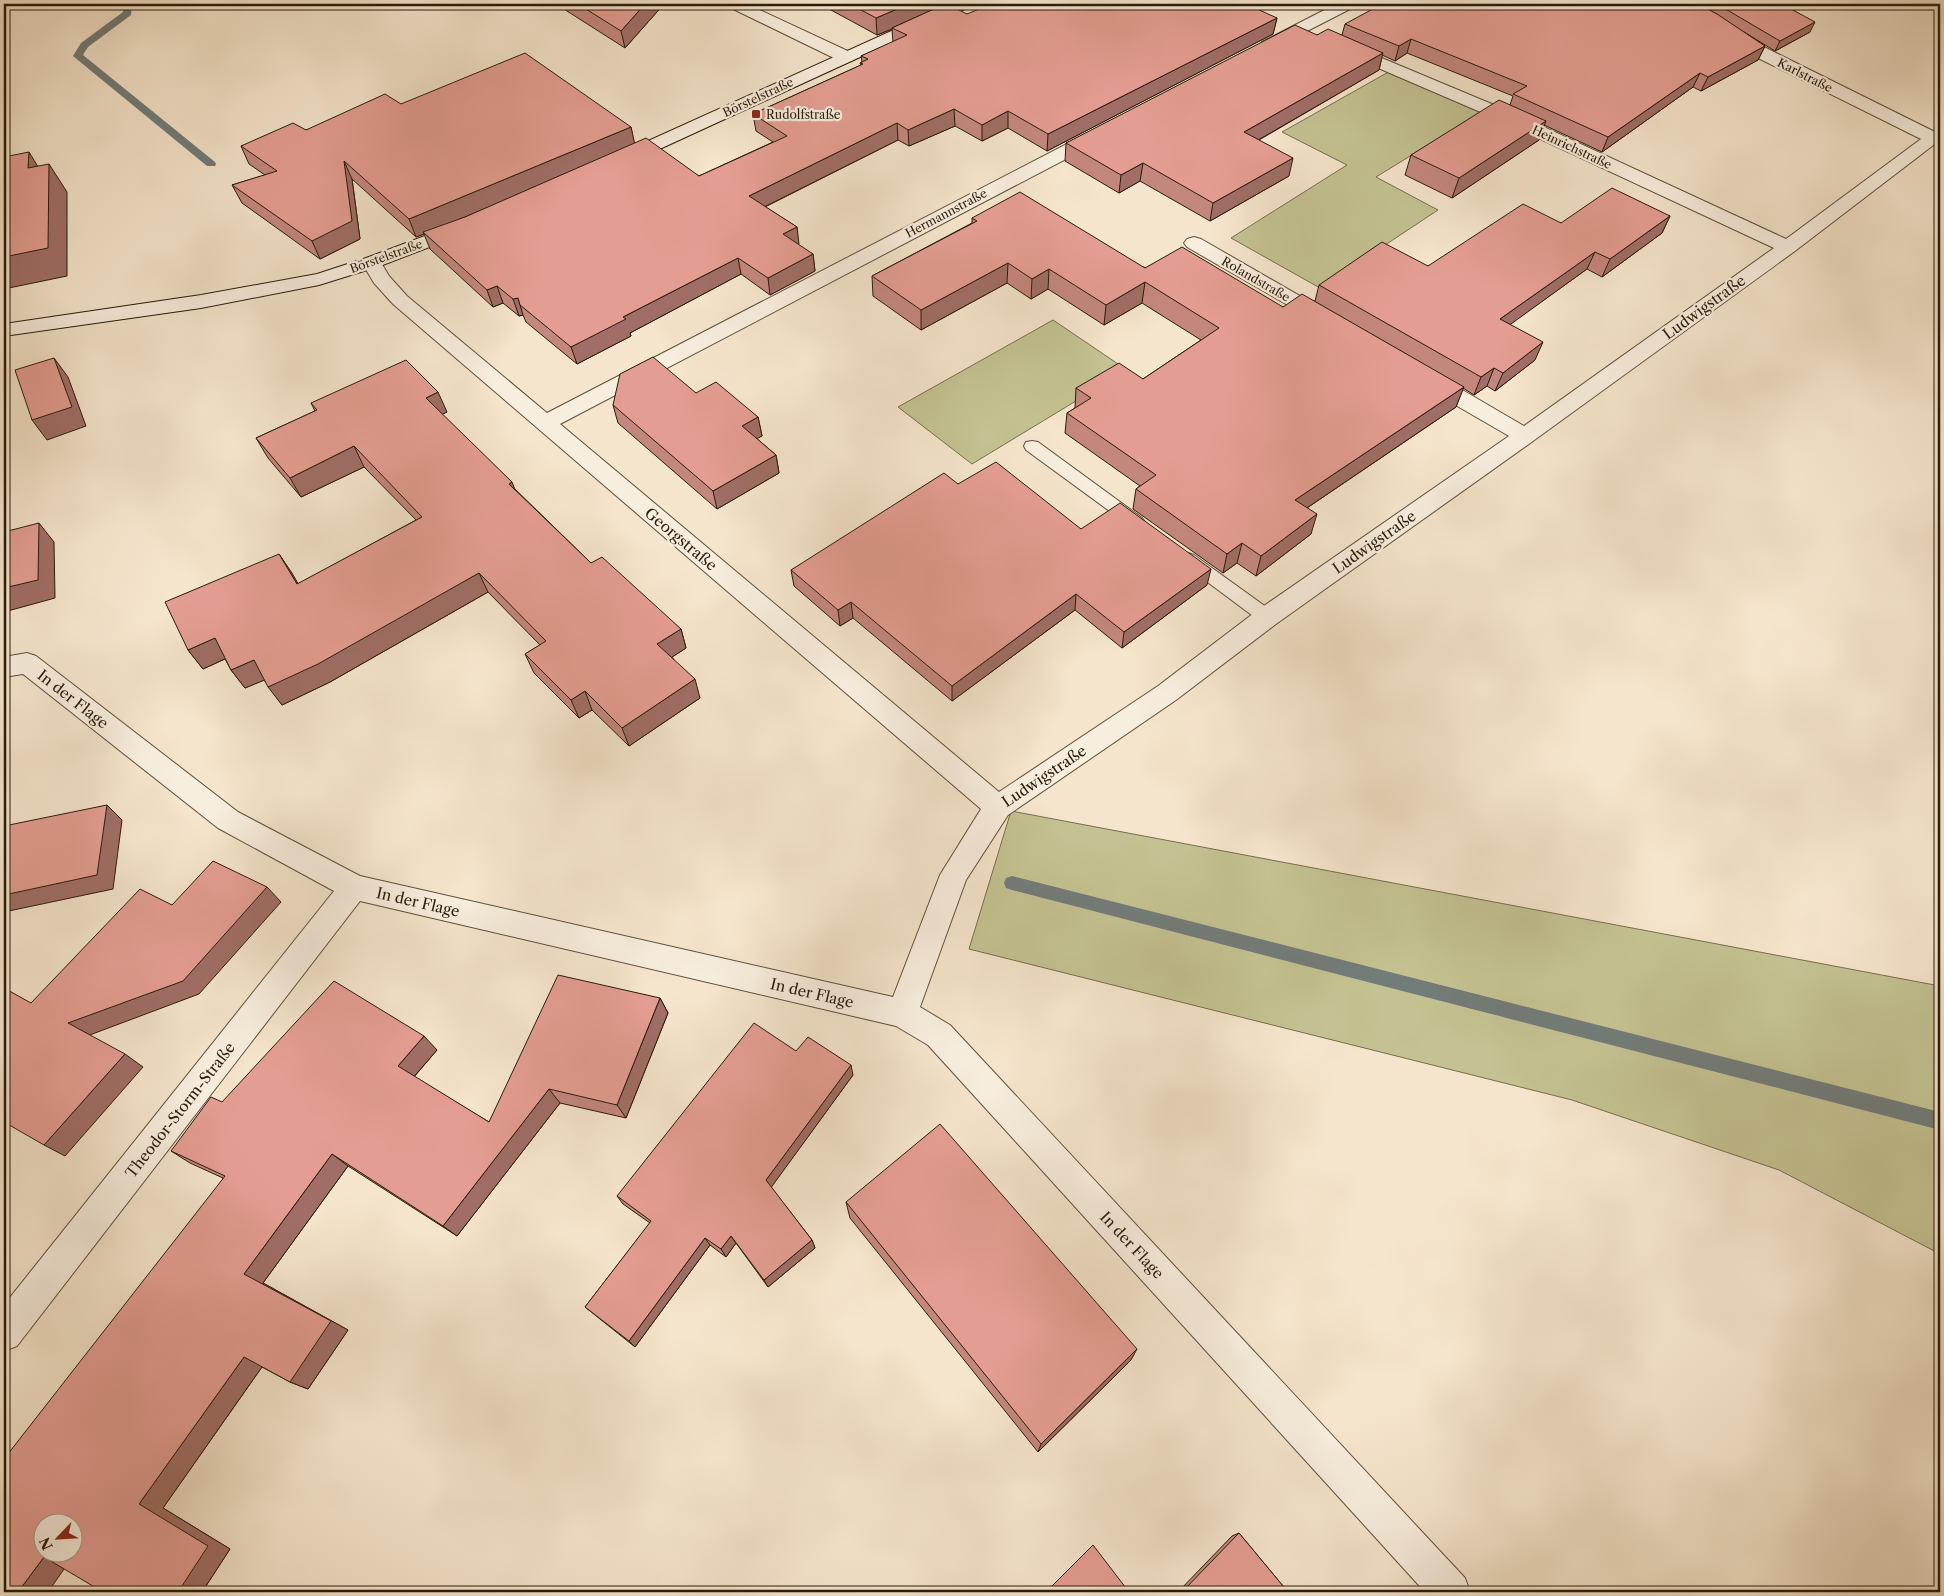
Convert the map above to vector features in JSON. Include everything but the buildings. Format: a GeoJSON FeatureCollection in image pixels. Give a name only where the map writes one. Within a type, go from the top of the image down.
{"type":"FeatureCollection","features":[{"type":"Feature","properties":{"kind":"street"},"geometry":{"type":"LineString","coordinates":[[735,4],[846,57]]}},
{"type":"Feature","properties":{"kind":"street","name":"Börstelstraße"},"geometry":{"type":"LineString","coordinates":[[606,166],[963,4]]}},
{"type":"Feature","properties":{"kind":"street"},"geometry":{"type":"LineString","coordinates":[[1249,55],[1348,4]]}},
{"type":"Feature","properties":{"kind":"street","name":"Karlstraße"},"geometry":{"type":"LineString","coordinates":[[1682,4],[1718,24],[1758,52],[1933,138]]}},
{"type":"Feature","properties":{"kind":"street","name":"Heinrichstraße"},"geometry":{"type":"LineString","coordinates":[[1300,28],[1512,119],[1788,247]]}},
{"type":"Feature","properties":{"kind":"street","name":"Hermannstraße"},"geometry":{"type":"LineString","coordinates":[[544,423],[1114,126]]}},
{"type":"Feature","properties":{"kind":"street","name":"Ludwigstraße"},"geometry":{"type":"LineString","coordinates":[[902,1013],[954,875],[998,807],[1167,693],[1267,617],[1525,436],[1788,247],[1933,138]]}},
{"type":"Feature","properties":{"kind":"street","name":"Börstelstraße"},"geometry":{"type":"LineString","coordinates":[[4,330],[232,295],[320,279],[372,263],[481,220]]}},
{"type":"Feature","properties":{"kind":"street","name":"Rolandstraße"},"geometry":{"type":"LineString","coordinates":[[1194,243],[1346,332]]}},
{"type":"Feature","properties":{"kind":"street","name":"Georgstraße"},"geometry":{"type":"LineString","coordinates":[[372,263],[381,279],[400,300],[998,807]]}},
{"type":"Feature","properties":{"kind":"street"},"geometry":{"type":"LineString","coordinates":[[1408,368],[1525,436]]}},
{"type":"Feature","properties":{"kind":"street","name":"In der Flage"},"geometry":{"type":"LineString","coordinates":[[4,667],[27,663],[228,820],[354,887],[902,1013],[939,1035],[1451,1592]]}},
{"type":"Feature","properties":{"kind":"street","name":"Theodor-Storm-Straße"},"geometry":{"type":"LineString","coordinates":[[4,1333],[354,887]]}},
{"type":"Feature","properties":{"kind":"lane"},"geometry":{"type":"LineString","coordinates":[[1032,446],[1149,531]]}},
{"type":"Feature","properties":{"kind":"lane"},"geometry":{"type":"LineString","coordinates":[[1173,548],[1267,617]]}},
{"type":"Feature","properties":{"kind":"shaded area"},"geometry":{"type":"Polygon","coordinates":[[[1392,70],[1485,110],[1376,177],[1438,210],[1320,288],[1231,238],[1347,165],[1282,132],[1392,70]]]}},
{"type":"Feature","properties":{"kind":"shaded area"},"geometry":{"type":"Polygon","coordinates":[[[1053,320],[1127,370],[972,464],[898,407],[1053,320]]]}},
{"type":"Feature","properties":{"kind":"shaded area"},"geometry":{"type":"Polygon","coordinates":[[[1011,811],[1940,986],[1940,1254],[1779,1170],[1572,1100],[969,949],[1011,811]]]}},
{"type":"Feature","properties":{"kind":"waterway"},"geometry":{"type":"LineString","coordinates":[[127,4],[128,13],[84,45],[78,56],[211,164]]}},
{"type":"Feature","properties":{"kind":"waterway"},"geometry":{"type":"LineString","coordinates":[[1012,883],[1940,1121]]}},
{"type":"Feature","properties":{"kind":"place","name":"Rudolfstraße"},"geometry":{"type":"Point","coordinates":[756,114]}}]}
